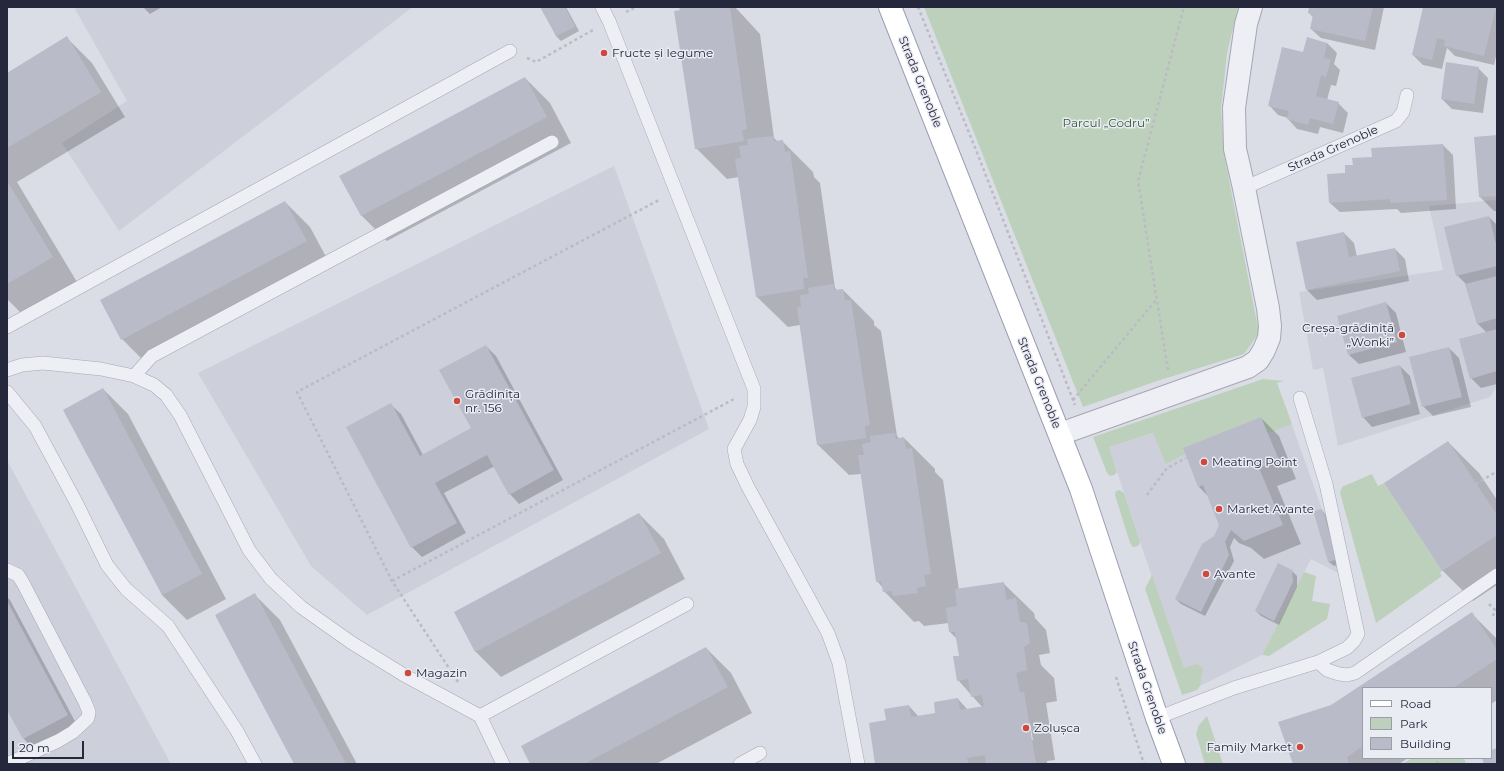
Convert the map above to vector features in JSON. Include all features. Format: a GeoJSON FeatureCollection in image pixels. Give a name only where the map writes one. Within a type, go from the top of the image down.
{"type":"FeatureCollection","features":[{"type":"Feature","properties":{"kind":"main road","name":"Strada Grenoble"},"geometry":{"type":"LineString","coordinates":[[890,7],[1081,489],[1157,718],[1174,764]]}},
{"type":"Feature","properties":{"kind":"street"},"geometry":{"type":"LineString","coordinates":[[1060,434],[1248,367],[1258,360],[1264,350],[1269,338],[1270,326],[1268,308],[1235,149],[1234,108],[1246,24],[1251,7]]}},
{"type":"Feature","properties":{"kind":"lane"},"geometry":{"type":"LineString","coordinates":[[602,7],[609,21],[754,389],[754,407],[750,420],[734,449],[737,464],[748,487],[828,632],[839,663],[858,764]]}},
{"type":"Feature","properties":{"kind":"lane"},"geometry":{"type":"LineString","coordinates":[[7,327],[510,52]]}},
{"type":"Feature","properties":{"kind":"lane","name":"Strada Grenoble"},"geometry":{"type":"LineString","coordinates":[[1244,188],[1396,121],[1403,112],[1407,96]]}},
{"type":"Feature","properties":{"kind":"lane"},"geometry":{"type":"LineString","coordinates":[[134,376],[152,356],[552,142]]}},
{"type":"Feature","properties":{"kind":"lane"},"geometry":{"type":"LineString","coordinates":[[7,370],[22,365],[43,363],[101,368],[134,376],[154,386],[166,395],[180,415],[250,550],[271,579],[301,607],[352,643],[404,675],[480,716],[503,764]]}},
{"type":"Feature","properties":{"kind":"lane"},"geometry":{"type":"LineString","coordinates":[[7,392],[41,437],[76,502],[107,565],[126,589],[168,626],[237,731],[255,764]]}},
{"type":"Feature","properties":{"kind":"lane"},"geometry":{"type":"LineString","coordinates":[[1157,718],[1234,688],[1318,662],[1347,648],[1358,634],[1326,484],[1300,398]]}},
{"type":"Feature","properties":{"kind":"lane"},"geometry":{"type":"LineString","coordinates":[[7,570],[18,575],[23,583],[89,712],[88,718],[82,726],[73,732],[58,741],[8,764]]}},
{"type":"Feature","properties":{"kind":"lane"},"geometry":{"type":"LineString","coordinates":[[1318,662],[1328,670],[1339,674],[1347,675],[1355,673],[1497,575]]}},
{"type":"Feature","properties":{"kind":"lane"},"geometry":{"type":"LineString","coordinates":[[480,716],[687,604]]}},
{"type":"Feature","properties":{"kind":"lane"},"geometry":{"type":"LineString","coordinates":[[740,764],[760,753]]}},
{"type":"Feature","properties":{"kind":"path"},"geometry":{"type":"LineString","coordinates":[[510,52],[536,62],[636,7]]}},
{"type":"Feature","properties":{"kind":"path"},"geometry":{"type":"LineString","coordinates":[[918,7],[976,150],[1083,425]]}},
{"type":"Feature","properties":{"kind":"path"},"geometry":{"type":"LineString","coordinates":[[1168,370],[1138,181],[1184,7]]}},
{"type":"Feature","properties":{"kind":"path"},"geometry":{"type":"LineString","coordinates":[[459,684],[392,581],[296,392],[676,191]]}},
{"type":"Feature","properties":{"kind":"path"},"geometry":{"type":"LineString","coordinates":[[1073,400],[1157,300]]}},
{"type":"Feature","properties":{"kind":"path"},"geometry":{"type":"LineString","coordinates":[[392,581],[754,389]]}},
{"type":"Feature","properties":{"kind":"path"},"geometry":{"type":"LineString","coordinates":[[1146,495],[1167,468],[1186,458]]}},
{"type":"Feature","properties":{"kind":"path"},"geometry":{"type":"LineString","coordinates":[[1476,484],[1496,472]]}},
{"type":"Feature","properties":{"kind":"path"},"geometry":{"type":"LineString","coordinates":[[1115,671],[1144,764]]}},
{"type":"Feature","properties":{"kind":"shaded area"},"geometry":{"type":"Polygon","coordinates":[[[79,7],[413,7],[119,231],[62,143],[127,101],[75,9],[79,7]]]}},
{"type":"Feature","properties":{"kind":"shaded area","name":"Grădinița nr. 156"},"geometry":{"type":"Polygon","coordinates":[[[614,166],[709,429],[367,615],[311,566],[198,373],[614,166]]]}},
{"type":"Feature","properties":{"kind":"shaded area","name":"Creșa-grădiniță „Wonki”"},"geometry":{"type":"Polygon","coordinates":[[[1497,200],[1497,386],[1490,397],[1338,446],[1323,368],[1313,370],[1299,292],[1443,270],[1429,206],[1497,200]]]}},
{"type":"Feature","properties":{"kind":"shaded area"},"geometry":{"type":"Polygon","coordinates":[[[1277,383],[1322,509],[1313,512],[1328,562],[1337,559],[1342,575],[1311,559],[1262,655],[1200,686],[1203,670],[1197,664],[1184,669],[1109,447],[1154,433],[1166,463],[1183,448],[1277,383]]]}},
{"type":"Feature","properties":{"kind":"shaded area"},"geometry":{"type":"Polygon","coordinates":[[[7,460],[171,764],[7,764],[7,460]]]}},
{"type":"Feature","properties":{"kind":"green space","name":"Parcul „Codru”"},"geometry":{"type":"Polygon","coordinates":[[[924,7],[1238,7],[1227,53],[1221,109],[1224,154],[1259,333],[1244,354],[1157,381],[1083,407],[924,7]]]}},
{"type":"Feature","properties":{"kind":"green space"},"geometry":{"type":"Polygon","coordinates":[[[1263,379],[1284,381],[1277,383],[1292,424],[1268,433],[1261,417],[1183,448],[1185,454],[1166,464],[1153,433],[1109,447],[1117,472],[1110,476],[1107,473],[1093,437],[1263,379]]]}},
{"type":"Feature","properties":{"kind":"green space"},"geometry":{"type":"Polygon","coordinates":[[[1372,474],[1378,486],[1384,483],[1442,571],[1440,573],[1442,576],[1376,623],[1340,493],[1342,487],[1372,474]]]}},
{"type":"Feature","properties":{"kind":"green space"},"geometry":{"type":"Polygon","coordinates":[[[1120,490],[1124,493],[1140,542],[1138,546],[1133,547],[1130,543],[1115,495],[1116,491],[1120,490]]]}},
{"type":"Feature","properties":{"kind":"green space"},"geometry":{"type":"Polygon","coordinates":[[[1304,572],[1316,576],[1312,601],[1330,604],[1327,619],[1269,656],[1262,655],[1304,572]]]}},
{"type":"Feature","properties":{"kind":"green space"},"geometry":{"type":"Polygon","coordinates":[[[1152,575],[1184,668],[1197,664],[1201,666],[1203,670],[1200,686],[1197,690],[1182,695],[1145,589],[1152,575]]]}},
{"type":"Feature","properties":{"kind":"green space"},"geometry":{"type":"Polygon","coordinates":[[[1207,716],[1223,764],[1205,764],[1196,734],[1199,725],[1207,716]]]}},
{"type":"Feature","properties":{"kind":"green space"},"geometry":{"type":"Polygon","coordinates":[[[1410,759],[1464,759],[1466,764],[1403,764],[1410,759]]]}},
{"type":"Feature","properties":{"kind":"building"},"geometry":{"type":"Polygon","coordinates":[[[540,7],[565,7],[575,27],[556,36],[540,7]]]}},
{"type":"Feature","properties":{"kind":"building"},"geometry":{"type":"Polygon","coordinates":[[[679,7],[730,7],[747,129],[742,130],[744,141],[695,149],[674,11],[680,10],[679,7]]]}},
{"type":"Feature","properties":{"kind":"building"},"geometry":{"type":"Polygon","coordinates":[[[1309,7],[1373,7],[1365,41],[1310,29],[1313,15],[1308,13],[1309,7]]]}},
{"type":"Feature","properties":{"kind":"building"},"geometry":{"type":"Polygon","coordinates":[[[1423,7],[1496,7],[1484,56],[1444,46],[1445,40],[1437,38],[1432,60],[1412,55],[1423,7]]]}},
{"type":"Feature","properties":{"kind":"building"},"geometry":{"type":"Polygon","coordinates":[[[67,36],[101,92],[7,148],[7,73],[67,36]]]}},
{"type":"Feature","properties":{"kind":"building"},"geometry":{"type":"Polygon","coordinates":[[[1307,37],[1327,43],[1324,58],[1331,59],[1326,77],[1321,75],[1316,96],[1339,102],[1333,124],[1310,118],[1308,125],[1287,119],[1289,111],[1268,106],[1282,47],[1303,52],[1307,37]]]}},
{"type":"Feature","properties":{"kind":"building"},"geometry":{"type":"Polygon","coordinates":[[[1446,62],[1479,67],[1474,104],[1441,99],[1446,62]]]}},
{"type":"Feature","properties":{"kind":"building"},"geometry":{"type":"Polygon","coordinates":[[[525,77],[547,117],[361,216],[339,176],[525,77]]]}},
{"type":"Feature","properties":{"kind":"building"},"geometry":{"type":"Polygon","coordinates":[[[1497,135],[1497,196],[1479,197],[1474,137],[1497,135]]]}},
{"type":"Feature","properties":{"kind":"building"},"geometry":{"type":"Polygon","coordinates":[[[773,136],[774,141],[783,140],[785,152],[790,151],[808,278],[803,278],[804,289],[756,297],[735,159],[741,158],[739,146],[748,145],[747,139],[773,136]]]}},
{"type":"Feature","properties":{"kind":"building"},"geometry":{"type":"Polygon","coordinates":[[[1443,144],[1447,200],[1390,203],[1390,199],[1329,203],[1327,174],[1345,173],[1345,165],[1353,165],[1352,158],[1372,157],[1371,148],[1443,144]]]}},
{"type":"Feature","properties":{"kind":"building"},"geometry":{"type":"Polygon","coordinates":[[[7,181],[53,257],[7,284],[7,181]]]}},
{"type":"Feature","properties":{"kind":"building"},"geometry":{"type":"Polygon","coordinates":[[[285,201],[307,241],[121,340],[100,300],[285,201]]]}},
{"type":"Feature","properties":{"kind":"building"},"geometry":{"type":"Polygon","coordinates":[[[1489,216],[1497,248],[1497,266],[1456,276],[1444,227],[1489,216]]]}},
{"type":"Feature","properties":{"kind":"building"},"geometry":{"type":"Polygon","coordinates":[[[1344,232],[1349,257],[1395,248],[1400,271],[1306,290],[1296,242],[1344,232]]]}},
{"type":"Feature","properties":{"kind":"building"},"geometry":{"type":"Polygon","coordinates":[[[1497,276],[1497,318],[1477,324],[1465,284],[1497,276]]]}},
{"type":"Feature","properties":{"kind":"building"},"geometry":{"type":"Polygon","coordinates":[[[833,284],[834,290],[843,289],[845,300],[851,300],[870,425],[865,426],[866,438],[817,445],[797,307],[801,307],[800,295],[809,294],[808,288],[833,284]]]}},
{"type":"Feature","properties":{"kind":"building"},"geometry":{"type":"Polygon","coordinates":[[[1386,302],[1397,342],[1348,355],[1337,316],[1386,302]]]}},
{"type":"Feature","properties":{"kind":"building"},"geometry":{"type":"Polygon","coordinates":[[[1497,329],[1497,371],[1470,379],[1459,339],[1497,329]]]}},
{"type":"Feature","properties":{"kind":"building"},"geometry":{"type":"Polygon","coordinates":[[[486,345],[554,470],[509,495],[487,455],[435,483],[457,523],[411,548],[346,427],[391,403],[420,456],[471,428],[439,370],[486,345]]]}},
{"type":"Feature","properties":{"kind":"building"},"geometry":{"type":"Polygon","coordinates":[[[1449,347],[1462,397],[1422,407],[1409,357],[1449,347]]]}},
{"type":"Feature","properties":{"kind":"building"},"geometry":{"type":"Polygon","coordinates":[[[1400,365],[1411,404],[1362,418],[1351,378],[1400,365]]]}},
{"type":"Feature","properties":{"kind":"building"},"geometry":{"type":"Polygon","coordinates":[[[103,388],[202,574],[162,595],[63,410],[103,388]]]}},
{"type":"Feature","properties":{"kind":"building"},"geometry":{"type":"Polygon","coordinates":[[[1261,417],[1279,460],[1259,468],[1283,525],[1244,541],[1231,530],[1225,542],[1229,555],[1201,612],[1175,599],[1202,544],[1214,536],[1219,525],[1203,485],[1198,487],[1183,448],[1261,417]]]}},
{"type":"Feature","properties":{"kind":"building"},"geometry":{"type":"Polygon","coordinates":[[[895,433],[896,439],[904,437],[906,449],[912,448],[931,574],[924,575],[926,586],[917,588],[918,593],[893,596],[892,591],[883,592],[881,581],[876,582],[858,455],[864,455],[862,444],[871,442],[870,436],[895,433]]]}},
{"type":"Feature","properties":{"kind":"building"},"geometry":{"type":"Polygon","coordinates":[[[1448,441],[1497,515],[1497,535],[1442,571],[1384,483],[1448,441]]]}},
{"type":"Feature","properties":{"kind":"building"},"geometry":{"type":"Polygon","coordinates":[[[1322,509],[1337,559],[1328,562],[1313,511],[1322,509]]]}},
{"type":"Feature","properties":{"kind":"building"},"geometry":{"type":"Polygon","coordinates":[[[639,513],[661,553],[475,652],[454,612],[639,513]]]}},
{"type":"Feature","properties":{"kind":"building"},"geometry":{"type":"Polygon","coordinates":[[[1278,563],[1292,570],[1293,582],[1274,621],[1255,611],[1278,563]]]}},
{"type":"Feature","properties":{"kind":"building"},"geometry":{"type":"Polygon","coordinates":[[[1004,582],[1006,600],[1016,598],[1020,622],[1027,624],[1030,643],[1024,647],[1027,670],[1016,673],[1020,693],[1024,692],[1036,764],[986,764],[985,755],[967,758],[968,764],[875,764],[869,723],[886,720],[884,709],[909,705],[911,717],[935,713],[934,702],[958,698],[960,710],[984,706],[982,695],[971,697],[968,679],[957,681],[953,656],[959,656],[955,632],[949,632],[946,608],[957,606],[955,589],[1004,582]]]}},
{"type":"Feature","properties":{"kind":"building"},"geometry":{"type":"Polygon","coordinates":[[[255,593],[346,764],[294,764],[215,615],[255,593]]]}},
{"type":"Feature","properties":{"kind":"building"},"geometry":{"type":"Polygon","coordinates":[[[7,601],[68,715],[23,739],[7,710],[7,601]]]}},
{"type":"Feature","properties":{"kind":"building"},"geometry":{"type":"Polygon","coordinates":[[[1472,612],[1497,650],[1497,659],[1455,687],[1362,687],[1362,747],[1347,757],[1349,764],[1293,764],[1278,722],[1331,705],[1472,612]]]}},
{"type":"Feature","properties":{"kind":"building"},"geometry":{"type":"Polygon","coordinates":[[[706,647],[728,687],[584,764],[530,764],[521,746],[706,647]]]}},
{"type":"Feature","properties":{"kind":"building"},"geometry":{"type":"Polygon","coordinates":[[[1497,748],[1497,764],[1484,764],[1482,759],[1492,759],[1492,750],[1497,748]]]}},
{"type":"Feature","properties":{"kind":"place","name":"Fructe și legume"},"geometry":{"type":"Point","coordinates":[604,53]}},
{"type":"Feature","properties":{"kind":"place","name":"Creșa-grădiniță „Wonki”"},"geometry":{"type":"Point","coordinates":[1402,335]}},
{"type":"Feature","properties":{"kind":"place","name":"Grădinița nr. 156"},"geometry":{"type":"Point","coordinates":[457,401]}},
{"type":"Feature","properties":{"kind":"place","name":"Meating Point"},"geometry":{"type":"Point","coordinates":[1204,462]}},
{"type":"Feature","properties":{"kind":"place","name":"Market Avante"},"geometry":{"type":"Point","coordinates":[1219,509]}},
{"type":"Feature","properties":{"kind":"place","name":"Avante"},"geometry":{"type":"Point","coordinates":[1206,574]}},
{"type":"Feature","properties":{"kind":"place","name":"Magazin"},"geometry":{"type":"Point","coordinates":[408,673]}},
{"type":"Feature","properties":{"kind":"place","name":"Zolușca"},"geometry":{"type":"Point","coordinates":[1026,728]}},
{"type":"Feature","properties":{"kind":"place","name":"Family Market"},"geometry":{"type":"Point","coordinates":[1300,747]}}]}
